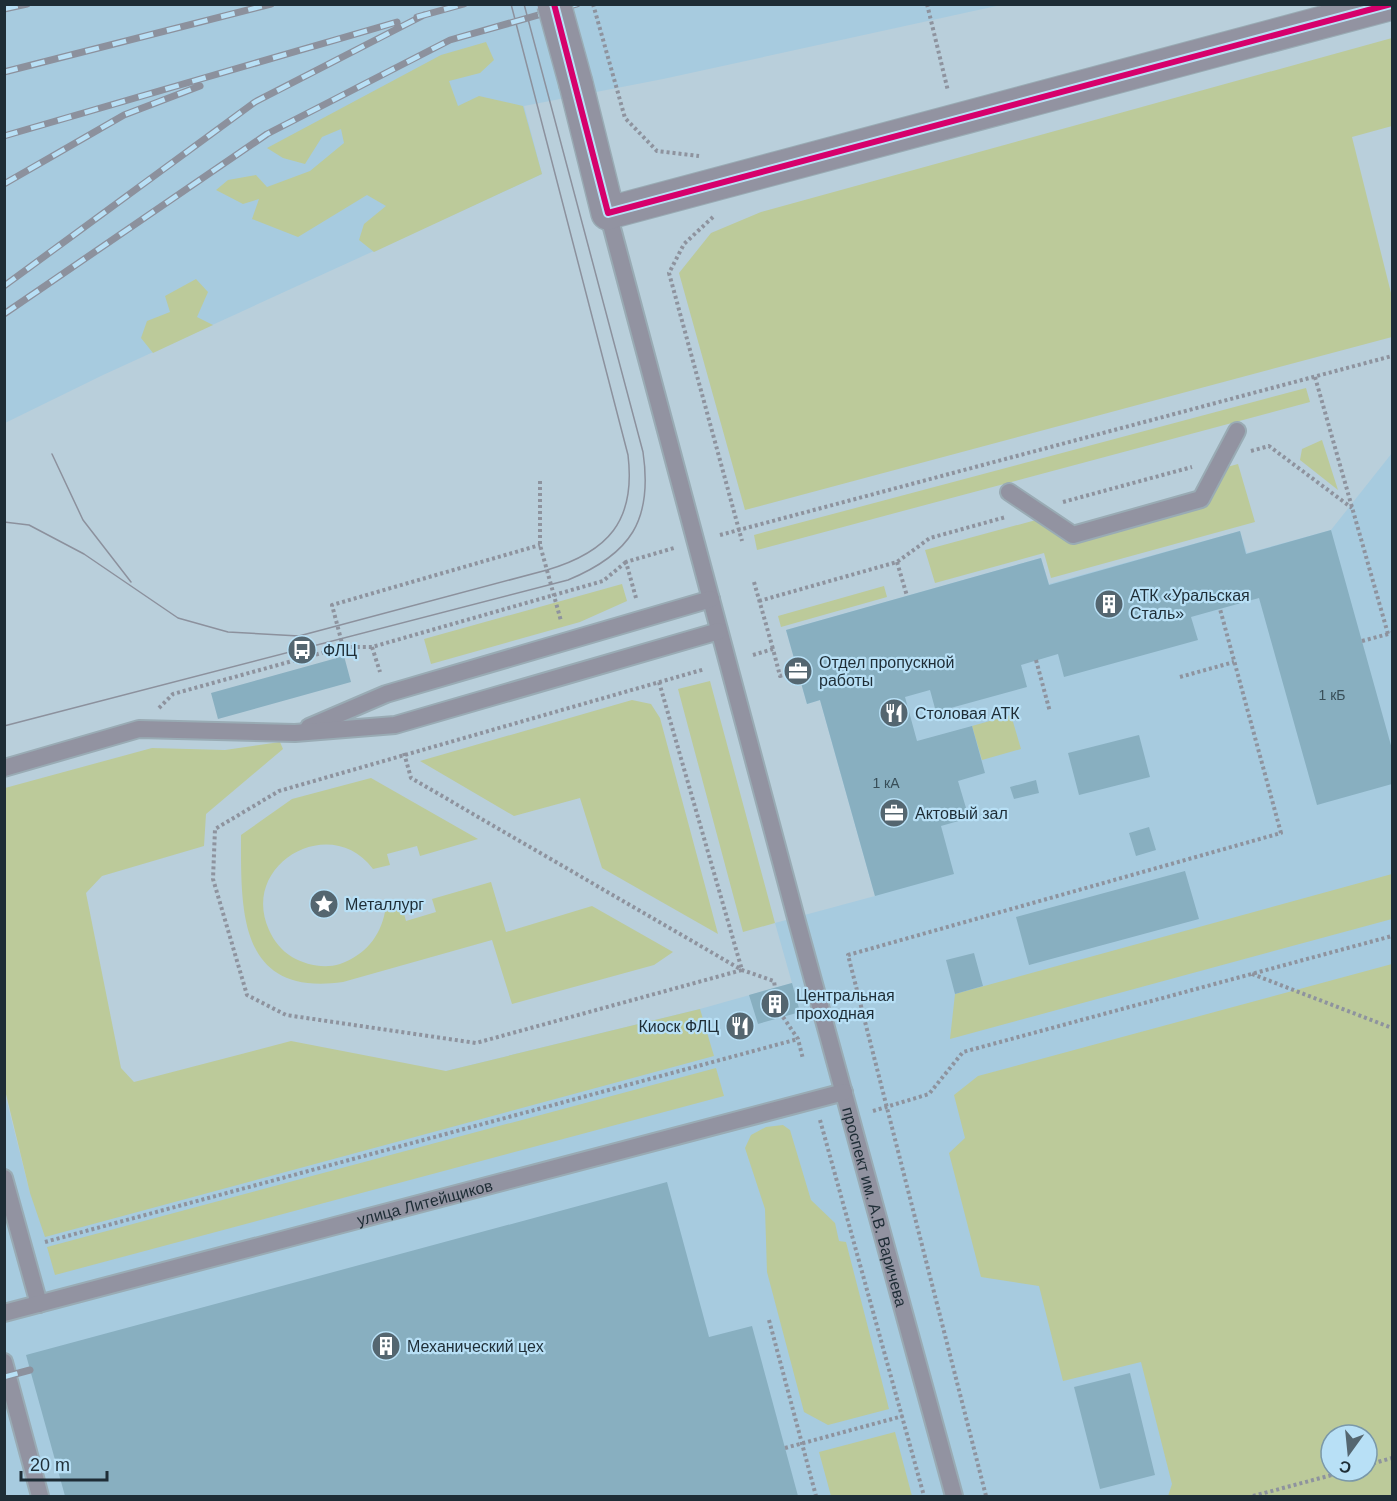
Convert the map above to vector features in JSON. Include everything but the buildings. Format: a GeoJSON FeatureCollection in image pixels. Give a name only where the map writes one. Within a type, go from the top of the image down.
{"type":"FeatureCollection","features":[{"type":"Feature","properties":{"kind":"street"},"geometry":{"type":"LineString","coordinates":[[554,4],[608,213],[1391,4]]}},
{"type":"Feature","properties":{"kind":"lane","name":"проспект им. А.В. Варичева"},"geometry":{"type":"LineString","coordinates":[[608,213],[796,918],[954,1497]]}},
{"type":"Feature","properties":{"kind":"lane"},"geometry":{"type":"LineString","coordinates":[[1009,492],[1073,535],[1201,499],[1237,431]]}},
{"type":"Feature","properties":{"kind":"lane"},"geometry":{"type":"LineString","coordinates":[[296,733],[386,694],[711,599]]}},
{"type":"Feature","properties":{"kind":"lane"},"geometry":{"type":"LineString","coordinates":[[4,768],[138,729],[296,733],[395,725],[719,631]]}},
{"type":"Feature","properties":{"kind":"lane","name":"улица Литейщиков"},"geometry":{"type":"LineString","coordinates":[[4,1313],[844,1092]]}},
{"type":"Feature","properties":{"kind":"lane"},"geometry":{"type":"LineString","coordinates":[[4,1178],[39,1304]]}},
{"type":"Feature","properties":{"kind":"lane"},"geometry":{"type":"LineString","coordinates":[[4,1362],[40,1497]]}},
{"type":"Feature","properties":{"kind":"path"},"geometry":{"type":"LineString","coordinates":[[593,4],[625,118],[657,152],[708,157]]}},
{"type":"Feature","properties":{"kind":"path"},"geometry":{"type":"LineString","coordinates":[[927,4],[946,81]]}},
{"type":"Feature","properties":{"kind":"path"},"geometry":{"type":"LineString","coordinates":[[721,213],[712,217],[684,244],[669,273],[742,541]]}},
{"type":"Feature","properties":{"kind":"path"},"geometry":{"type":"LineString","coordinates":[[720,535],[1392,356]]}},
{"type":"Feature","properties":{"kind":"path"},"geometry":{"type":"LineString","coordinates":[[1315,377],[1390,633],[1362,641]]}},
{"type":"Feature","properties":{"kind":"path"},"geometry":{"type":"LineString","coordinates":[[540,481],[540,545],[562,625]]}},
{"type":"Feature","properties":{"kind":"path"},"geometry":{"type":"LineString","coordinates":[[343,647],[332,605],[540,545]]}},
{"type":"Feature","properties":{"kind":"path"},"geometry":{"type":"LineString","coordinates":[[138,729],[172,694],[343,647],[372,647],[554,596],[603,581],[626,562],[674,548]]}},
{"type":"Feature","properties":{"kind":"path"},"geometry":{"type":"LineString","coordinates":[[626,562],[636,598]]}},
{"type":"Feature","properties":{"kind":"path"},"geometry":{"type":"LineString","coordinates":[[897,562],[908,596]]}},
{"type":"Feature","properties":{"kind":"path"},"geometry":{"type":"LineString","coordinates":[[754,582],[780,676],[798,670]]}},
{"type":"Feature","properties":{"kind":"path"},"geometry":{"type":"LineString","coordinates":[[986,1497],[848,955],[1281,833],[1220,609]]}},
{"type":"Feature","properties":{"kind":"path"},"geometry":{"type":"LineString","coordinates":[[372,647],[381,677]]}},
{"type":"Feature","properties":{"kind":"path"},"geometry":{"type":"LineString","coordinates":[[753,655],[773,650]]}},
{"type":"Feature","properties":{"kind":"path"},"geometry":{"type":"LineString","coordinates":[[1036,660],[1050,712]]}},
{"type":"Feature","properties":{"kind":"path"},"geometry":{"type":"LineString","coordinates":[[1180,677],[1234,662]]}},
{"type":"Feature","properties":{"kind":"path"},"geometry":{"type":"LineString","coordinates":[[705,669],[404,753],[279,791],[215,829],[213,879],[247,995],[286,1015],[476,1043],[742,970]]}},
{"type":"Feature","properties":{"kind":"path"},"geometry":{"type":"LineString","coordinates":[[660,682],[742,970]]}},
{"type":"Feature","properties":{"kind":"path"},"geometry":{"type":"LineString","coordinates":[[404,753],[411,778],[742,970],[774,981],[775,988]]}},
{"type":"Feature","properties":{"kind":"path"},"geometry":{"type":"LineString","coordinates":[[869,1112],[929,1094],[963,1052],[1392,936]]}},
{"type":"Feature","properties":{"kind":"path"},"geometry":{"type":"LineString","coordinates":[[1251,974],[1392,1028]]}},
{"type":"Feature","properties":{"kind":"path"},"geometry":{"type":"LineString","coordinates":[[783,1017],[798,1039],[803,1059]]}},
{"type":"Feature","properties":{"kind":"path"},"geometry":{"type":"LineString","coordinates":[[35,1245],[798,1039]]}},
{"type":"Feature","properties":{"kind":"path"},"geometry":{"type":"LineString","coordinates":[[819,1117],[924,1497]]}},
{"type":"Feature","properties":{"kind":"path"},"geometry":{"type":"LineString","coordinates":[[769,1320],[816,1497]]}},
{"type":"Feature","properties":{"kind":"path"},"geometry":{"type":"LineString","coordinates":[[785,1448],[930,1408]]}},
{"type":"Feature","properties":{"kind":"path"},"geometry":{"type":"LineString","coordinates":[[1253,1497],[1319,1479]]}},
{"type":"Feature","properties":{"kind":"shaded area"},"geometry":{"type":"Polygon","coordinates":[[[4,5],[1001,5],[663,79],[524,106],[542,174],[103,375],[5,423],[4,5]]]}},
{"type":"Feature","properties":{"kind":"shaded area"},"geometry":{"type":"Polygon","coordinates":[[[1392,453],[1392,1496],[5,1496],[4,1090],[30,1193],[446,1071],[700,1009],[792,983],[775,923],[875,896],[820,700],[807,704],[786,630],[1041,558],[1049,584],[1240,531],[1247,553],[1331,530],[1392,453]]]}},
{"type":"Feature","properties":{"kind":"green space"},"geometry":{"type":"Polygon","coordinates":[[[1392,38],[1392,126],[1352,137],[1392,297],[1392,337],[745,510],[679,273],[711,233],[761,212],[1392,38]]]}},
{"type":"Feature","properties":{"kind":"green space"},"geometry":{"type":"Polygon","coordinates":[[[486,42],[494,60],[480,73],[449,81],[458,106],[479,96],[523,106],[542,174],[374,252],[359,240],[364,224],[386,206],[367,195],[298,237],[252,219],[259,199],[243,204],[216,190],[228,180],[256,175],[267,187],[310,171],[344,143],[341,129],[322,137],[305,164],[283,158],[267,148],[441,55],[486,42]]]}},
{"type":"Feature","properties":{"kind":"green space"},"geometry":{"type":"Polygon","coordinates":[[[196,279],[208,292],[197,317],[213,325],[153,353],[141,338],[147,321],[170,312],[165,296],[196,279]]]}},
{"type":"Feature","properties":{"kind":"green space"},"geometry":{"type":"Polygon","coordinates":[[[1306,388],[1310,402],[757,550],[754,535],[1306,388]]]}},
{"type":"Feature","properties":{"kind":"green space"},"geometry":{"type":"Polygon","coordinates":[[[1322,440],[1338,490],[1300,460],[1302,449],[1322,440]]]}},
{"type":"Feature","properties":{"kind":"green space"},"geometry":{"type":"Polygon","coordinates":[[[1238,464],[1255,522],[1051,578],[1044,553],[935,583],[925,550],[1036,520],[1073,544],[1207,506],[1227,467],[1238,464]]]}},
{"type":"Feature","properties":{"kind":"green space"},"geometry":{"type":"Polygon","coordinates":[[[622,584],[627,601],[580,622],[431,664],[424,639],[622,584]]]}},
{"type":"Feature","properties":{"kind":"green space"},"geometry":{"type":"Polygon","coordinates":[[[884,586],[887,597],[781,627],[778,616],[884,586]]]}},
{"type":"Feature","properties":{"kind":"green space"},"geometry":{"type":"Polygon","coordinates":[[[710,681],[775,923],[743,932],[678,689],[710,681]]]}},
{"type":"Feature","properties":{"kind":"green space"},"geometry":{"type":"Polygon","coordinates":[[[632,700],[651,704],[660,718],[718,934],[602,868],[580,798],[514,816],[420,761],[632,700]]]}},
{"type":"Feature","properties":{"kind":"green space"},"geometry":{"type":"Polygon","coordinates":[[[1011,715],[1021,749],[982,760],[972,726],[1011,715]]]}},
{"type":"Feature","properties":{"kind":"green space"},"geometry":{"type":"Polygon","coordinates":[[[280,742],[283,749],[206,814],[204,846],[102,876],[86,893],[121,1068],[134,1082],[291,1041],[446,1071],[700,1009],[714,1056],[45,1237],[30,1193],[5,1090],[5,788],[152,748],[225,750],[280,742]]]}},
{"type":"Feature","properties":{"kind":"green space"},"geometry":{"type":"Polygon","coordinates":[[[371,778],[478,839],[420,856],[417,846],[387,854],[390,865],[373,869],[355,853],[335,845],[314,846],[294,853],[278,867],[267,885],[263,906],[271,934],[281,948],[292,957],[315,965],[340,964],[357,956],[370,944],[383,921],[385,912],[402,907],[406,921],[436,912],[432,899],[491,882],[506,932],[592,906],[673,952],[654,965],[512,1004],[492,940],[343,982],[308,983],[283,976],[265,962],[253,943],[242,892],[241,835],[292,799],[371,778]]]}},
{"type":"Feature","properties":{"kind":"green space"},"geometry":{"type":"Polygon","coordinates":[[[1392,874],[1392,919],[950,1039],[955,994],[1392,874]]]}},
{"type":"Feature","properties":{"kind":"green space"},"geometry":{"type":"Polygon","coordinates":[[[1392,964],[1392,1496],[1168,1496],[1172,1484],[1141,1362],[1063,1381],[1039,1286],[981,1277],[949,1153],[965,1138],[954,1095],[978,1076],[1392,964]]]}},
{"type":"Feature","properties":{"kind":"green space"},"geometry":{"type":"Polygon","coordinates":[[[716,1068],[724,1096],[55,1275],[47,1247],[716,1068]]]}},
{"type":"Feature","properties":{"kind":"green space"},"geometry":{"type":"Polygon","coordinates":[[[783,1125],[790,1130],[811,1200],[835,1223],[839,1241],[846,1242],[889,1409],[828,1425],[804,1412],[767,1272],[765,1209],[745,1148],[751,1135],[766,1127],[783,1125]]]}},
{"type":"Feature","properties":{"kind":"green space"},"geometry":{"type":"Polygon","coordinates":[[[895,1432],[912,1496],[831,1496],[819,1452],[895,1432]]]}},
{"type":"Feature","properties":{"kind":"tram line"},"geometry":{"type":"LineString","coordinates":[[4,522],[29,525],[84,554],[178,618],[228,632],[299,636],[547,570],[587,554],[602,543],[622,516],[629,478],[628,455],[511,4]]}},
{"type":"Feature","properties":{"kind":"tram line"},"geometry":{"type":"LineString","coordinates":[[4,726],[568,580],[608,559],[633,532],[640,516],[644,497],[643,452],[524,4]]}},
{"type":"Feature","properties":{"kind":"tram line"},"geometry":{"type":"LineString","coordinates":[[52,454],[83,520],[131,582]]}},
{"type":"Feature","properties":{"kind":"railway"},"geometry":{"type":"LineString","coordinates":[[4,9],[27,4]]}},
{"type":"Feature","properties":{"kind":"railway"},"geometry":{"type":"LineString","coordinates":[[4,72],[271,4]]}},
{"type":"Feature","properties":{"kind":"railway"},"geometry":{"type":"LineString","coordinates":[[417,17],[464,4]]}},
{"type":"Feature","properties":{"kind":"railway"},"geometry":{"type":"LineString","coordinates":[[4,314],[267,134],[450,40],[577,4]]}},
{"type":"Feature","properties":{"kind":"railway"},"geometry":{"type":"LineString","coordinates":[[4,286],[255,102],[424,15]]}},
{"type":"Feature","properties":{"kind":"railway"},"geometry":{"type":"LineString","coordinates":[[4,136],[397,22]]}},
{"type":"Feature","properties":{"kind":"railway"},"geometry":{"type":"LineString","coordinates":[[4,184],[124,115],[200,86]]}},
{"type":"Feature","properties":{"kind":"railway"},"geometry":{"type":"LineString","coordinates":[[4,1377],[30,1370]]}},
{"type":"Feature","properties":{"kind":"cycle path"},"geometry":{"type":"LineString","coordinates":[[554,4],[608,213],[1391,4]]}},
{"type":"Feature","properties":{"kind":"place","name":"АТК «Уральская Сталь»"},"geometry":{"type":"Point","coordinates":[1109,604]}},
{"type":"Feature","properties":{"kind":"place","name":"ФЛЦ"},"geometry":{"type":"Point","coordinates":[302,650]}},
{"type":"Feature","properties":{"kind":"place","name":"Отдел пропускной работы"},"geometry":{"type":"Point","coordinates":[798,671]}},
{"type":"Feature","properties":{"kind":"place","name":"Столовая АТК"},"geometry":{"type":"Point","coordinates":[894,713]}},
{"type":"Feature","properties":{"kind":"place","name":"Актовый зал"},"geometry":{"type":"Point","coordinates":[894,813]}},
{"type":"Feature","properties":{"kind":"place","name":"Металлург"},"geometry":{"type":"Point","coordinates":[324,904]}},
{"type":"Feature","properties":{"kind":"place","name":"Центральная проходная"},"geometry":{"type":"Point","coordinates":[775,1004]}},
{"type":"Feature","properties":{"kind":"place","name":"Киоск ФЛЦ"},"geometry":{"type":"Point","coordinates":[740,1026]}},
{"type":"Feature","properties":{"kind":"place","name":"Механический цех"},"geometry":{"type":"Point","coordinates":[386,1346]}}]}
